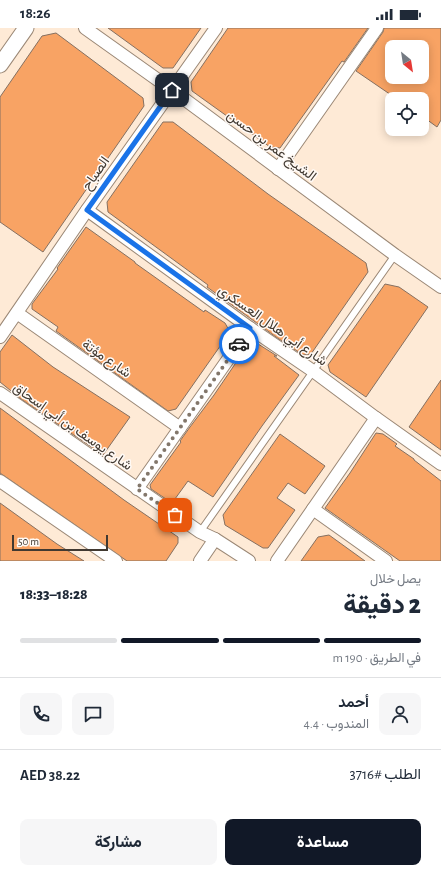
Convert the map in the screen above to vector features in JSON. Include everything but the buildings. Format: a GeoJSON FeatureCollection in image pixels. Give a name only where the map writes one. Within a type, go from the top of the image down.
{"type":"FeatureCollection","features":[{"type":"Feature","properties":{"kind":"street"},"geometry":{"type":"LineString","coordinates":[[0,64],[26,28]]}},
{"type":"Feature","properties":{"kind":"street","name":"الشيخ عمر بن حسن"},"geometry":{"type":"LineString","coordinates":[[85,28],[441,287]]}},
{"type":"Feature","properties":{"kind":"street","name":"الصباح"},"geometry":{"type":"LineString","coordinates":[[0,337],[87,210],[216,28]]}},
{"type":"Feature","properties":{"kind":"street"},"geometry":{"type":"LineString","coordinates":[[278,169],[377,28]]}},
{"type":"Feature","properties":{"kind":"street","name":"شارع أبي هلال العسكري"},"geometry":{"type":"LineString","coordinates":[[87,210],[441,464]]}},
{"type":"Feature","properties":{"kind":"street","name":"شارع مؤتة"},"geometry":{"type":"LineString","coordinates":[[17,313],[180,428]]}},
{"type":"Feature","properties":{"kind":"street"},"geometry":{"type":"LineString","coordinates":[[137,489],[250,328]]}},
{"type":"Feature","properties":{"kind":"street","name":"شارع يوسف بن أبي إسحاق"},"geometry":{"type":"LineString","coordinates":[[0,393],[200,532],[215,539],[249,561]]}},
{"type":"Feature","properties":{"kind":"street"},"geometry":{"type":"LineString","coordinates":[[277,561],[376,418]]}},
{"type":"Feature","properties":{"kind":"street"},"geometry":{"type":"LineString","coordinates":[[0,481],[116,561]]}},
{"type":"Feature","properties":{"kind":"street"},"geometry":{"type":"LineString","coordinates":[[313,509],[386,561]]}},
{"type":"Feature","properties":{"kind":"street"},"geometry":{"type":"LineString","coordinates":[[200,561],[215,539]]}},
{"type":"Feature","properties":{"kind":"lane"},"geometry":{"type":"LineString","coordinates":[[200,532],[395,255]]}},
{"type":"Feature","properties":{"kind":"way so far"},"geometry":{"type":"LineString","coordinates":[[175,515],[137,489],[239,344]]}},
{"type":"Feature","properties":{"kind":"route"},"geometry":{"type":"LineString","coordinates":[[172,90],[87,210],[250,328],[239,344]]}}]}
